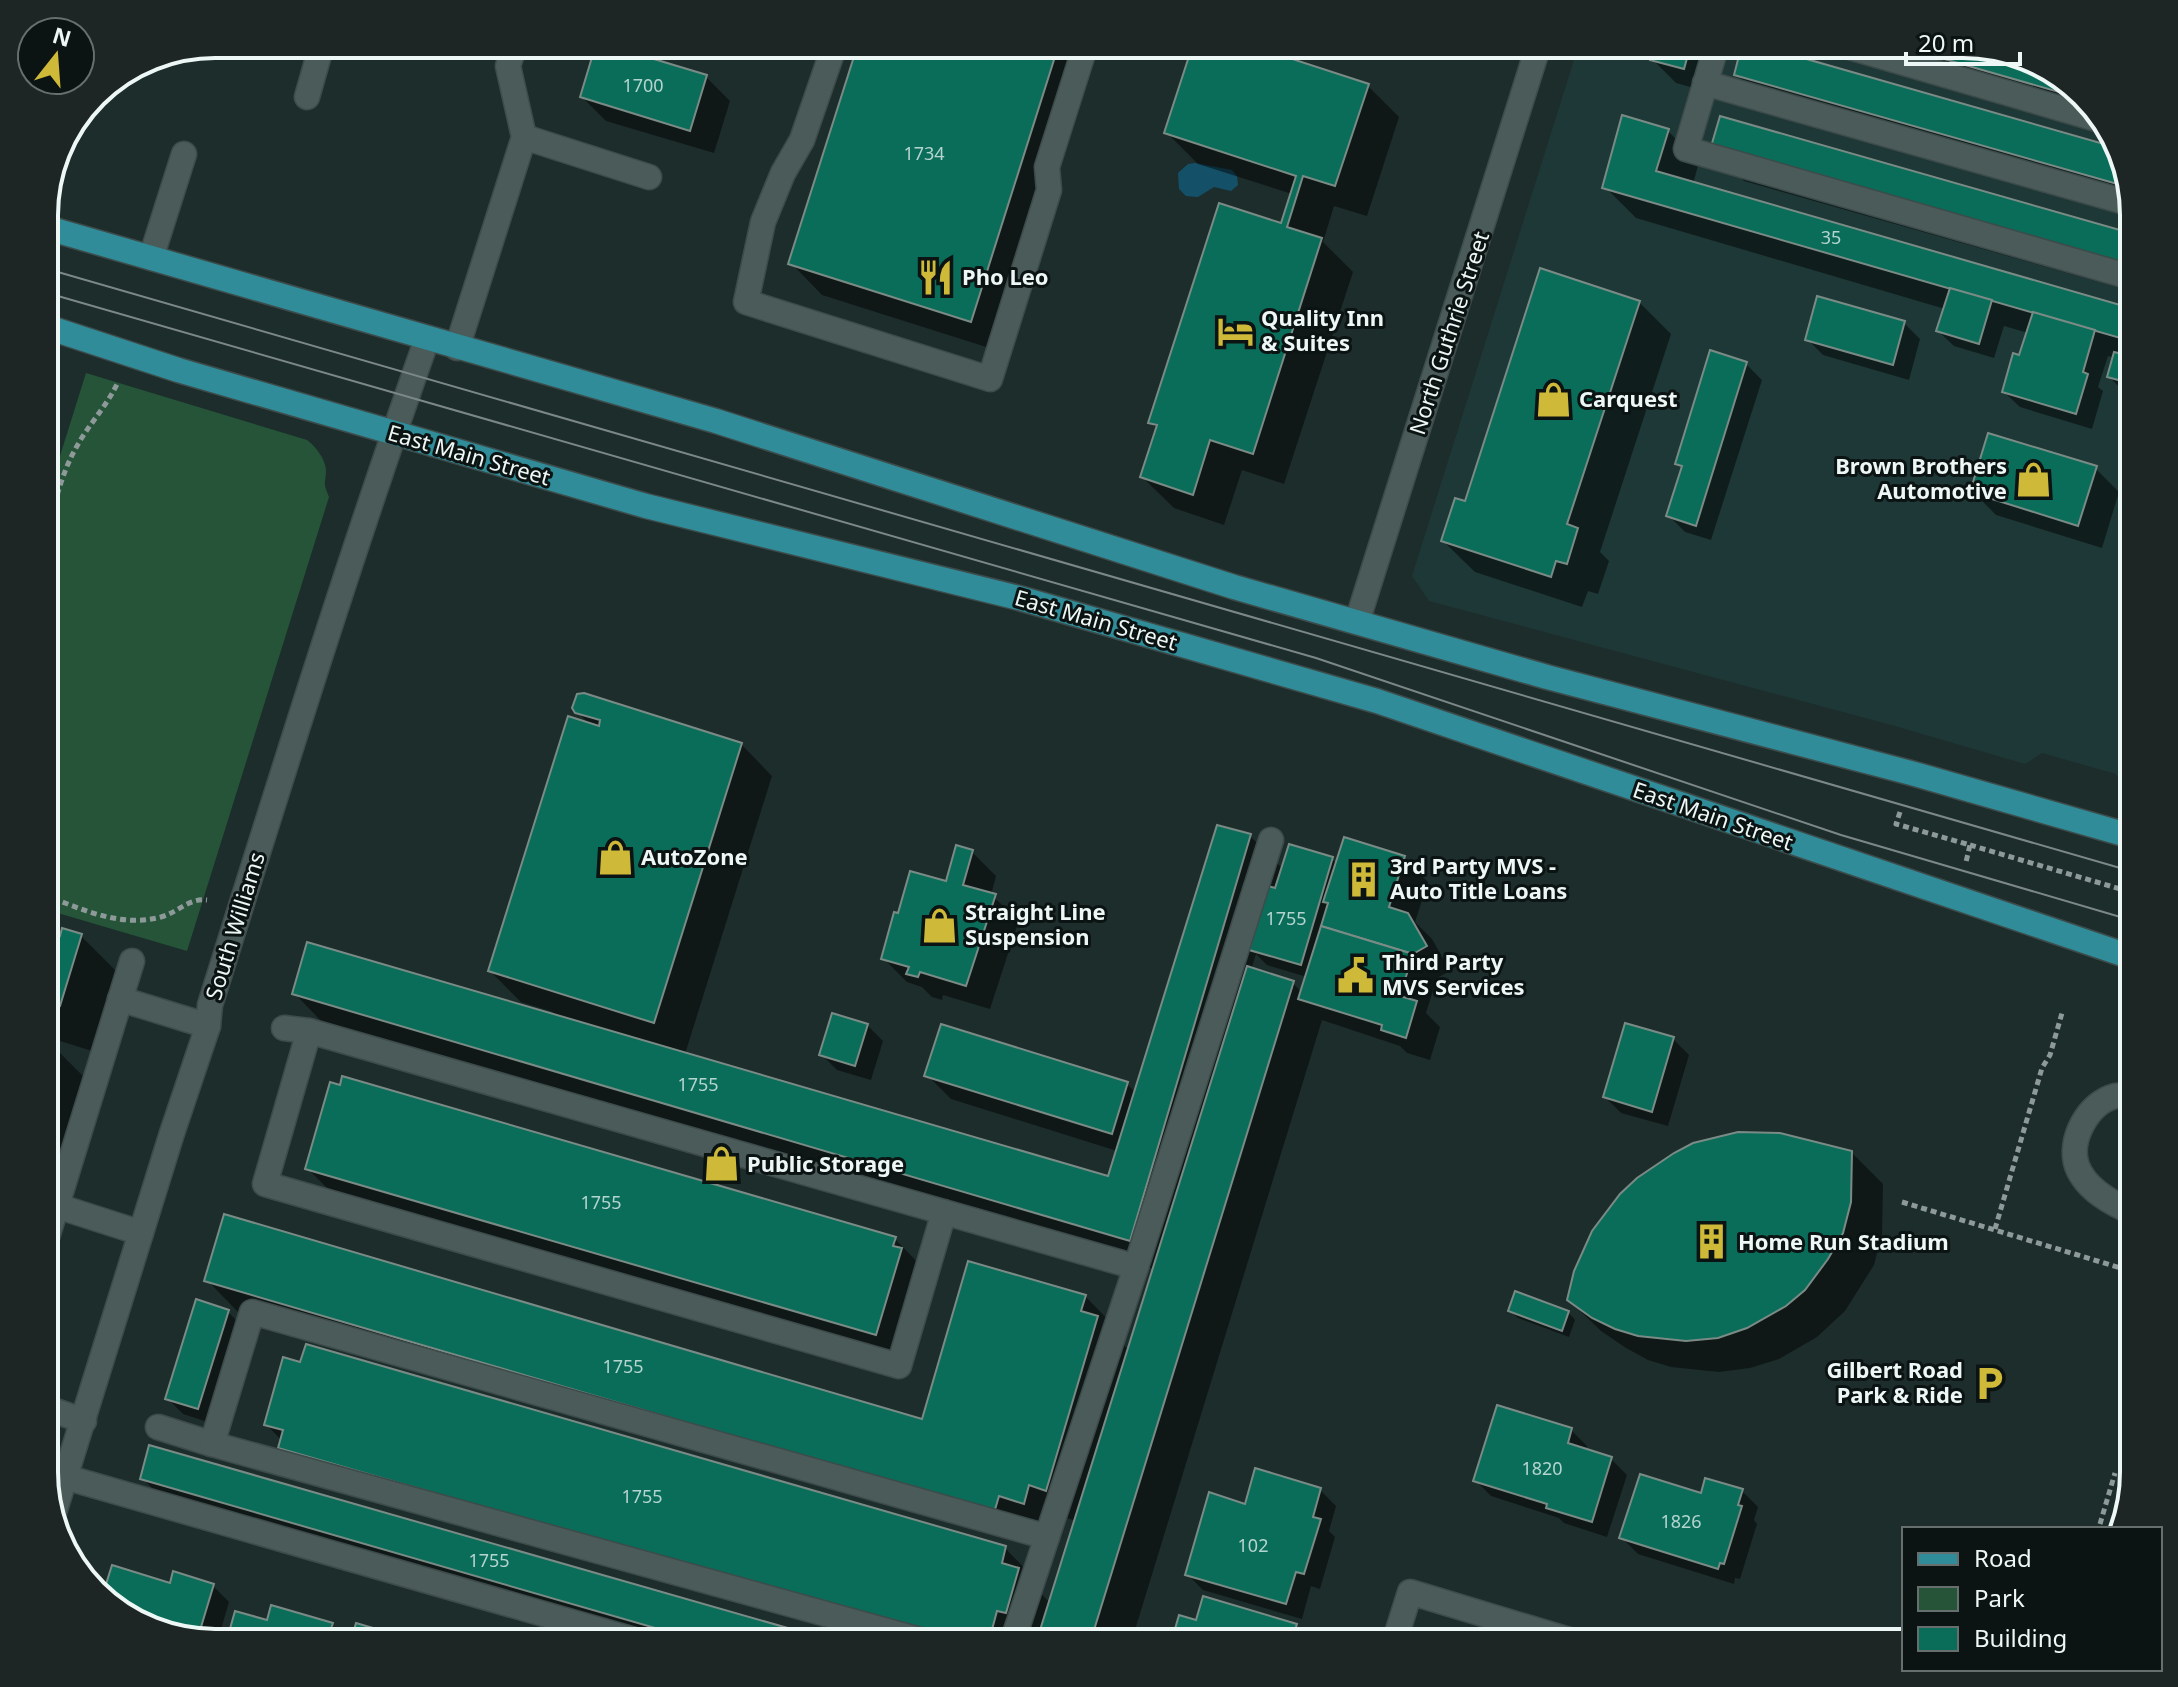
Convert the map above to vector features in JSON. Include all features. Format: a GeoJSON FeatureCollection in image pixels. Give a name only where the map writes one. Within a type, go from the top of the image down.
{"type":"FeatureCollection","features":[{"type":"Feature","properties":{"kind":"main road"},"geometry":{"type":"LineString","coordinates":[[58,231],[745,430],[1161,565],[1547,677],[1911,773],[2120,833]]}},
{"type":"Feature","properties":{"kind":"main road","name":"East Main Street"},"geometry":{"type":"LineString","coordinates":[[58,331],[155,363],[646,506],[1019,598],[1364,697],[2120,953]]}},
{"type":"Feature","properties":{"kind":"street"},"geometry":{"type":"LineString","coordinates":[[307,97],[318,58]]}},
{"type":"Feature","properties":{"kind":"street"},"geometry":{"type":"LineString","coordinates":[[457,348],[524,137],[508,66],[511,58]]}},
{"type":"Feature","properties":{"kind":"street"},"geometry":{"type":"LineString","coordinates":[[830,58],[802,140],[783,173],[763,222],[746,302],[990,379],[1049,190],[1047,167],[1082,58]]}},
{"type":"Feature","properties":{"kind":"street","name":"North Guthrie Street"},"geometry":{"type":"LineString","coordinates":[[1357,622],[1535,58]]}},
{"type":"Feature","properties":{"kind":"street"},"geometry":{"type":"LineString","coordinates":[[1713,58],[1686,149],[2120,274]]}},
{"type":"Feature","properties":{"kind":"street"},"geometry":{"type":"LineString","coordinates":[[1887,58],[2085,116]]}},
{"type":"Feature","properties":{"kind":"street"},"geometry":{"type":"LineString","coordinates":[[1705,83],[2119,200]]}},
{"type":"Feature","properties":{"kind":"street"},"geometry":{"type":"LineString","coordinates":[[524,137],[649,177]]}},
{"type":"Feature","properties":{"kind":"street"},"geometry":{"type":"LineString","coordinates":[[151,258],[184,154]]}},
{"type":"Feature","properties":{"kind":"street","name":"South Williams"},"geometry":{"type":"LineString","coordinates":[[58,1469],[84,1421],[208,1026],[210,1005],[262,839],[427,339]]}},
{"type":"Feature","properties":{"kind":"street"},"geometry":{"type":"LineString","coordinates":[[1017,1629],[1136,1267],[1271,840]]}},
{"type":"Feature","properties":{"kind":"street"},"geometry":{"type":"LineString","coordinates":[[58,1203],[132,961]]}},
{"type":"Feature","properties":{"kind":"street"},"geometry":{"type":"LineString","coordinates":[[120,999],[208,1026]]}},
{"type":"Feature","properties":{"kind":"street"},"geometry":{"type":"LineString","coordinates":[[284,1028],[309,1031],[1136,1267]]}},
{"type":"Feature","properties":{"kind":"street"},"geometry":{"type":"LineString","coordinates":[[309,1031],[265,1184],[899,1366],[944,1212]]}},
{"type":"Feature","properties":{"kind":"street"},"geometry":{"type":"LineString","coordinates":[[2120,1096],[2096,1107],[2082,1124],[2076,1146],[2077,1166],[2089,1185],[2120,1206]]}},
{"type":"Feature","properties":{"kind":"street"},"geometry":{"type":"LineString","coordinates":[[58,1206],[141,1233]]}},
{"type":"Feature","properties":{"kind":"street"},"geometry":{"type":"LineString","coordinates":[[212,1444],[252,1312],[1047,1537]]}},
{"type":"Feature","properties":{"kind":"street"},"geometry":{"type":"LineString","coordinates":[[58,1412],[84,1421]]}},
{"type":"Feature","properties":{"kind":"street"},"geometry":{"type":"LineString","coordinates":[[158,1427],[880,1629]]}},
{"type":"Feature","properties":{"kind":"street"},"geometry":{"type":"LineString","coordinates":[[58,1475],[596,1629]]}},
{"type":"Feature","properties":{"kind":"street"},"geometry":{"type":"LineString","coordinates":[[1398,1629],[1410,1592],[1533,1629]]}},
{"type":"Feature","properties":{"kind":"path"},"geometry":{"type":"LineString","coordinates":[[58,498],[76,447],[104,410],[121,378]]}},
{"type":"Feature","properties":{"kind":"path"},"geometry":{"type":"LineString","coordinates":[[1900,812],[1896,824],[2120,889]]}},
{"type":"Feature","properties":{"kind":"path"},"geometry":{"type":"LineString","coordinates":[[1966,862],[1970,845]]}},
{"type":"Feature","properties":{"kind":"path"},"geometry":{"type":"LineString","coordinates":[[58,900],[117,920],[137,921],[175,912],[197,899],[207,900]]}},
{"type":"Feature","properties":{"kind":"path"},"geometry":{"type":"LineString","coordinates":[[1995,1230],[2042,1068],[2050,1055],[2062,1013]]}},
{"type":"Feature","properties":{"kind":"path"},"geometry":{"type":"LineString","coordinates":[[1902,1202],[2120,1268]]}},
{"type":"Feature","properties":{"kind":"path"},"geometry":{"type":"LineString","coordinates":[[2100,1524],[2115,1473]]}},
{"type":"Feature","properties":{"kind":"shaded area"},"geometry":{"type":"Polygon","coordinates":[[[1575,58],[1983,59],[2013,66],[2050,84],[2074,104],[2094,128],[2112,165],[2120,205],[2120,782],[2116,774],[2042,753],[2025,764],[1429,601],[1412,576],[1575,58]]]}},
{"type":"Feature","properties":{"kind":"green space"},"geometry":{"type":"Polygon","coordinates":[[[86,373],[307,440],[319,453],[325,466],[325,485],[329,497],[187,951],[58,913],[58,462],[86,373]]]}},
{"type":"Feature","properties":{"kind":"water"},"geometry":{"type":"Polygon","coordinates":[[[1188,164],[1232,170],[1237,176],[1238,185],[1231,191],[1214,187],[1198,197],[1186,196],[1179,189],[1178,173],[1188,164]]]}},
{"type":"Feature","properties":{"kind":"building"},"geometry":{"type":"Polygon","coordinates":[[[592,58],[651,58],[707,75],[690,131],[580,97],[592,58]]]}},
{"type":"Feature","properties":{"kind":"building"},"geometry":{"type":"Polygon","coordinates":[[[854,58],[1055,58],[971,322],[788,264],[854,58]]]}},
{"type":"Feature","properties":{"kind":"building","name":"Quality Inn & Suites"},"geometry":{"type":"Polygon","coordinates":[[[1188,58],[1289,58],[1369,84],[1335,186],[1303,176],[1287,227],[1322,238],[1253,454],[1210,440],[1193,495],[1140,477],[1157,425],[1148,423],[1219,203],[1281,223],[1296,176],[1164,133],[1188,58]]]}},
{"type":"Feature","properties":{"kind":"building"},"geometry":{"type":"Polygon","coordinates":[[[1650,58],[1687,58],[1684,69],[1650,58]]]}},
{"type":"Feature","properties":{"kind":"building"},"geometry":{"type":"Polygon","coordinates":[[[1738,58],[1803,58],[2103,144],[2117,184],[1734,75],[1738,58]]]}},
{"type":"Feature","properties":{"kind":"building"},"geometry":{"type":"Polygon","coordinates":[[[1941,58],[2004,63],[2032,74],[2062,93],[1941,58]]]}},
{"type":"Feature","properties":{"kind":"building"},"geometry":{"type":"Polygon","coordinates":[[[1622,115],[1669,129],[1656,171],[2120,305],[2120,338],[1602,188],[1622,115]]]}},
{"type":"Feature","properties":{"kind":"building"},"geometry":{"type":"Polygon","coordinates":[[[1720,116],[2120,230],[2120,266],[1710,150],[1720,116]]]}},
{"type":"Feature","properties":{"kind":"building","name":"Carquest"},"geometry":{"type":"Polygon","coordinates":[[[1540,268],[1640,301],[1567,524],[1578,528],[1567,564],[1556,561],[1551,577],[1441,541],[1455,498],[1465,501],[1540,268]]]}},
{"type":"Feature","properties":{"kind":"building"},"geometry":{"type":"Polygon","coordinates":[[[1950,288],[1992,300],[1979,344],[1936,331],[1950,288]]]}},
{"type":"Feature","properties":{"kind":"building"},"geometry":{"type":"Polygon","coordinates":[[[1817,296],[1905,321],[1893,365],[1805,340],[1817,296]]]}},
{"type":"Feature","properties":{"kind":"building"},"geometry":{"type":"Polygon","coordinates":[[[2033,312],[2095,330],[2083,372],[2088,374],[2076,414],[2002,392],[2013,353],[2019,355],[2033,312]]]}},
{"type":"Feature","properties":{"kind":"building"},"geometry":{"type":"Polygon","coordinates":[[[1710,350],[1747,362],[1696,526],[1666,516],[1682,466],[1675,464],[1710,350]]]}},
{"type":"Feature","properties":{"kind":"building"},"geometry":{"type":"Polygon","coordinates":[[[2114,352],[2120,353],[2120,380],[2107,377],[2114,352]]]}},
{"type":"Feature","properties":{"kind":"building","name":"Brown Brothers Automotive"},"geometry":{"type":"Polygon","coordinates":[[[1988,433],[2097,466],[2078,526],[1970,492],[1988,433]]]}},
{"type":"Feature","properties":{"kind":"building","name":"AutoZone"},"geometry":{"type":"Polygon","coordinates":[[[584,693],[742,743],[654,1023],[488,971],[568,716],[599,726],[600,720],[575,713],[572,708],[577,694],[584,693]]]}},
{"type":"Feature","properties":{"kind":"building"},"geometry":{"type":"Polygon","coordinates":[[[1217,825],[1251,834],[1130,1241],[292,994],[307,942],[1108,1176],[1217,825]]]}},
{"type":"Feature","properties":{"kind":"building","name":"3rd Party MVS - Auto Title Loans"},"geometry":{"type":"Polygon","coordinates":[[[1344,837],[1405,856],[1389,907],[1408,913],[1427,946],[1413,954],[1321,926],[1328,903],[1323,902],[1344,837]]]}},
{"type":"Feature","properties":{"kind":"building"},"geometry":{"type":"Polygon","coordinates":[[[1289,844],[1333,857],[1301,965],[1249,950],[1268,886],[1275,888],[1289,844]]]}},
{"type":"Feature","properties":{"kind":"building","name":"Straight Line Suspension"},"geometry":{"type":"Polygon","coordinates":[[[956,845],[973,850],[963,885],[996,894],[966,986],[920,972],[918,977],[906,974],[909,967],[881,959],[910,871],[946,881],[956,845]]]}},
{"type":"Feature","properties":{"kind":"building","name":"Third Party MVS Services"},"geometry":{"type":"Polygon","coordinates":[[[1321,926],[1413,954],[1400,996],[1417,1001],[1406,1038],[1381,1030],[1382,1025],[1298,999],[1321,926]]]}},
{"type":"Feature","properties":{"kind":"building"},"geometry":{"type":"Polygon","coordinates":[[[62,928],[82,934],[60,1006],[58,935],[62,928]]]}},
{"type":"Feature","properties":{"kind":"building"},"geometry":{"type":"Polygon","coordinates":[[[1247,966],[1294,981],[1094,1629],[1040,1629],[1247,966]]]}},
{"type":"Feature","properties":{"kind":"building"},"geometry":{"type":"Polygon","coordinates":[[[832,1013],[868,1024],[855,1066],[819,1055],[832,1013]]]}},
{"type":"Feature","properties":{"kind":"building"},"geometry":{"type":"Polygon","coordinates":[[[1625,1023],[1674,1037],[1652,1112],[1603,1097],[1625,1023]]]}},
{"type":"Feature","properties":{"kind":"building"},"geometry":{"type":"Polygon","coordinates":[[[941,1024],[1128,1082],[1112,1134],[924,1076],[941,1024]]]}},
{"type":"Feature","properties":{"kind":"building"},"geometry":{"type":"Polygon","coordinates":[[[342,1076],[896,1237],[893,1246],[902,1248],[876,1335],[305,1169],[330,1082],[340,1085],[342,1076]]]}},
{"type":"Feature","properties":{"kind":"building","name":"Home Run Stadium"},"geometry":{"type":"Polygon","coordinates":[[[1738,1132],[1780,1133],[1852,1151],[1851,1202],[1843,1233],[1805,1290],[1786,1306],[1747,1328],[1718,1338],[1686,1341],[1638,1336],[1615,1329],[1592,1318],[1567,1300],[1574,1271],[1592,1231],[1620,1194],[1637,1178],[1693,1143],[1738,1132]]]}},
{"type":"Feature","properties":{"kind":"building"},"geometry":{"type":"Polygon","coordinates":[[[224,1214],[922,1419],[968,1261],[1086,1295],[1081,1311],[1098,1316],[1046,1491],[1029,1485],[1024,1504],[999,1496],[994,1513],[204,1281],[224,1214]]]}},
{"type":"Feature","properties":{"kind":"building"},"geometry":{"type":"Polygon","coordinates":[[[1515,1291],[1569,1311],[1562,1331],[1508,1311],[1515,1291]]]}},
{"type":"Feature","properties":{"kind":"building"},"geometry":{"type":"Polygon","coordinates":[[[196,1299],[229,1310],[198,1409],[165,1399],[196,1299]]]}},
{"type":"Feature","properties":{"kind":"building"},"geometry":{"type":"Polygon","coordinates":[[[306,1344],[1006,1546],[1002,1563],[1019,1568],[1006,1613],[997,1611],[992,1629],[904,1629],[278,1448],[283,1430],[264,1425],[283,1357],[300,1362],[306,1344]]]}},
{"type":"Feature","properties":{"kind":"building"},"geometry":{"type":"Polygon","coordinates":[[[1497,1405],[1572,1428],[1568,1443],[1612,1457],[1592,1522],[1473,1481],[1497,1405]]]}},
{"type":"Feature","properties":{"kind":"building"},"geometry":{"type":"Polygon","coordinates":[[[149,1445],[791,1629],[659,1629],[140,1479],[149,1445]]]}},
{"type":"Feature","properties":{"kind":"building"},"geometry":{"type":"Polygon","coordinates":[[[1255,1468],[1321,1488],[1313,1517],[1321,1519],[1304,1574],[1296,1572],[1286,1604],[1185,1575],[1209,1492],[1245,1504],[1255,1468]]]}},
{"type":"Feature","properties":{"kind":"building"},"geometry":{"type":"Polygon","coordinates":[[[1640,1474],[1701,1493],[1705,1478],[1743,1489],[1738,1505],[1742,1506],[1724,1564],[1720,1563],[1718,1569],[1619,1538],[1640,1474]]]}},
{"type":"Feature","properties":{"kind":"building"},"geometry":{"type":"Polygon","coordinates":[[[112,1565],[170,1583],[173,1571],[214,1584],[201,1628],[155,1617],[119,1597],[106,1585],[112,1565]]]}},
{"type":"Feature","properties":{"kind":"building"},"geometry":{"type":"Polygon","coordinates":[[[1203,1596],[1297,1624],[1295,1629],[1175,1629],[1179,1615],[1196,1620],[1203,1596]]]}},
{"type":"Feature","properties":{"kind":"building"},"geometry":{"type":"Polygon","coordinates":[[[271,1605],[333,1623],[331,1629],[230,1629],[235,1611],[267,1620],[271,1605]]]}},
{"type":"Feature","properties":{"kind":"building"},"geometry":{"type":"Polygon","coordinates":[[[356,1623],[376,1629],[354,1629],[356,1623]]]}},
{"type":"Feature","properties":{"kind":"tram line"},"geometry":{"type":"LineString","coordinates":[[58,272],[2120,868]]}},
{"type":"Feature","properties":{"kind":"tram line"},"geometry":{"type":"LineString","coordinates":[[58,296],[1316,658],[1841,835],[2120,917]]}},
{"type":"Feature","properties":{"kind":"place","name":"Pho Leo"},"geometry":{"type":"Point","coordinates":[936,277]}},
{"type":"Feature","properties":{"kind":"place","name":"Quality Inn & Suites"},"geometry":{"type":"Point","coordinates":[1235,331]}},
{"type":"Feature","properties":{"kind":"place","name":"Carquest"},"geometry":{"type":"Point","coordinates":[1553,399]}},
{"type":"Feature","properties":{"kind":"place","name":"Brown Brothers Automotive"},"geometry":{"type":"Point","coordinates":[2033,479]}},
{"type":"Feature","properties":{"kind":"place","name":"AutoZone"},"geometry":{"type":"Point","coordinates":[615,857]}},
{"type":"Feature","properties":{"kind":"place","name":"3rd Party MVS - Auto Title Loans"},"geometry":{"type":"Point","coordinates":[1364,879]}},
{"type":"Feature","properties":{"kind":"place","name":"Straight Line Suspension"},"geometry":{"type":"Point","coordinates":[939,925]}},
{"type":"Feature","properties":{"kind":"place","name":"Third Party MVS Services"},"geometry":{"type":"Point","coordinates":[1356,975]}},
{"type":"Feature","properties":{"kind":"place","name":"Public Storage"},"geometry":{"type":"Point","coordinates":[721,1164]}},
{"type":"Feature","properties":{"kind":"place","name":"Home Run Stadium"},"geometry":{"type":"Point","coordinates":[1712,1242]}},
{"type":"Feature","properties":{"kind":"place","name":"Gilbert Road Park & Ride"},"geometry":{"type":"Point","coordinates":[1989,1383]}}]}
